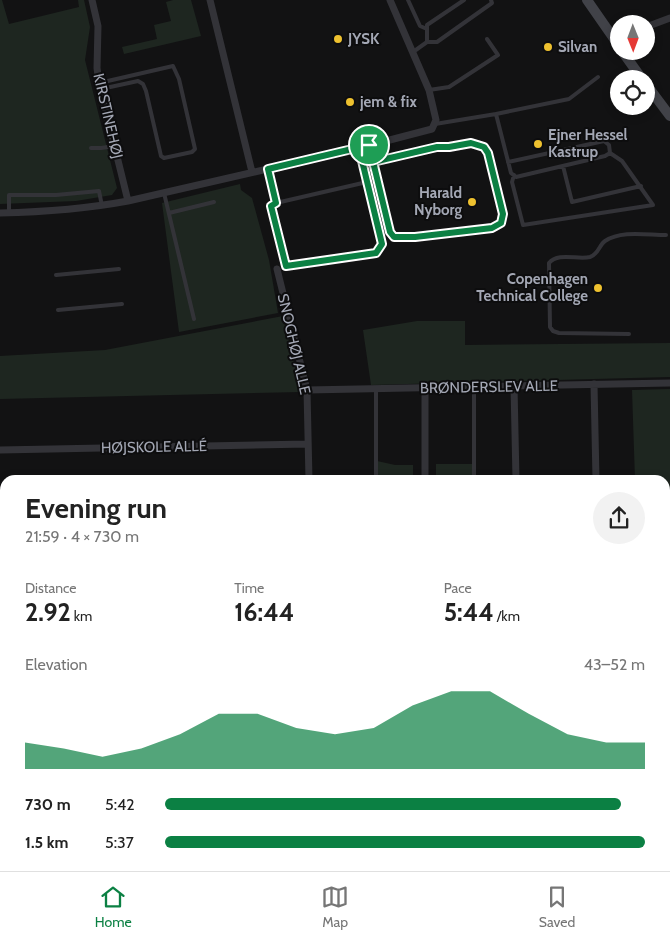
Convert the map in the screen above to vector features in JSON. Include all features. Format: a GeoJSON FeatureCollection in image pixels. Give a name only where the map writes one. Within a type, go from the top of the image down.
{"type":"FeatureCollection","features":[{"type":"Feature","properties":{"kind":"main road"},"geometry":{"type":"LineString","coordinates":[[587,0],[610,33]]}},
{"type":"Feature","properties":{"kind":"main road"},"geometry":{"type":"LineString","coordinates":[[655,96],[670,116]]}},
{"type":"Feature","properties":{"kind":"street","name":"KIRSTINEHØJ"},"geometry":{"type":"LineString","coordinates":[[92,0],[98,26],[97,68],[100,86],[128,201]]}},
{"type":"Feature","properties":{"kind":"street"},"geometry":{"type":"LineString","coordinates":[[210,0],[252,172]]}},
{"type":"Feature","properties":{"kind":"street"},"geometry":{"type":"LineString","coordinates":[[0,213],[52,212],[128,201],[359,148],[432,129],[436,120],[430,90],[390,0]]}},
{"type":"Feature","properties":{"kind":"street"},"geometry":{"type":"LineString","coordinates":[[655,24],[670,18]]}},
{"type":"Feature","properties":{"kind":"street","name":"SNOGHØJ ALLE"},"geometry":{"type":"LineString","coordinates":[[276,269],[307,390],[309,475]]}},
{"type":"Feature","properties":{"kind":"street","name":"BRØNDERSLEV ALLE"},"geometry":{"type":"LineString","coordinates":[[307,390],[670,383]]}},
{"type":"Feature","properties":{"kind":"street"},"geometry":{"type":"LineString","coordinates":[[594,384],[596,475]]}},
{"type":"Feature","properties":{"kind":"street"},"geometry":{"type":"LineString","coordinates":[[514,386],[516,475]]}},
{"type":"Feature","properties":{"kind":"street"},"geometry":{"type":"LineString","coordinates":[[425,388],[425,475]]}},
{"type":"Feature","properties":{"kind":"street","name":"HØJSKOLE ALLÉ"},"geometry":{"type":"LineString","coordinates":[[0,450],[308,444]]}},
{"type":"Feature","properties":{"kind":"lane"},"geometry":{"type":"LineString","coordinates":[[408,0],[420,26],[427,30]]}},
{"type":"Feature","properties":{"kind":"lane"},"geometry":{"type":"LineString","coordinates":[[427,42],[427,25],[464,0]]}},
{"type":"Feature","properties":{"kind":"lane"},"geometry":{"type":"LineString","coordinates":[[413,52],[427,42],[437,42],[493,1]]}},
{"type":"Feature","properties":{"kind":"lane"},"geometry":{"type":"LineString","coordinates":[[430,90],[449,87],[498,55],[487,39]]}},
{"type":"Feature","properties":{"kind":"lane"},"geometry":{"type":"LineString","coordinates":[[173,66],[179,79],[195,149],[192,152],[164,158],[161,156],[146,91],[143,84],[138,80],[100,86],[173,66]]}},
{"type":"Feature","properties":{"kind":"lane"},"geometry":{"type":"LineString","coordinates":[[435,124],[569,99],[598,77]]}},
{"type":"Feature","properties":{"kind":"lane"},"geometry":{"type":"LineString","coordinates":[[496,114],[511,173],[516,177],[610,153]]}},
{"type":"Feature","properties":{"kind":"lane"},"geometry":{"type":"LineString","coordinates":[[508,162],[604,141],[609,144],[610,153],[622,161],[653,205],[523,225],[512,182],[514,175]]}},
{"type":"Feature","properties":{"kind":"lane"},"geometry":{"type":"LineString","coordinates":[[369,145],[373,162],[390,233],[394,237],[415,237],[492,228],[501,223],[503,214],[486,150],[475,143],[437,147],[373,162]]}},
{"type":"Feature","properties":{"kind":"lane"},"geometry":{"type":"LineString","coordinates":[[91,148],[115,146]]}},
{"type":"Feature","properties":{"kind":"lane"},"geometry":{"type":"LineString","coordinates":[[359,148],[382,244],[376,253],[368,255],[286,266],[271,206],[276,203],[367,182]]}},
{"type":"Feature","properties":{"kind":"lane"},"geometry":{"type":"LineString","coordinates":[[563,166],[572,202],[641,186]]}},
{"type":"Feature","properties":{"kind":"lane"},"geometry":{"type":"LineString","coordinates":[[268,169],[276,203]]}},
{"type":"Feature","properties":{"kind":"lane"},"geometry":{"type":"LineString","coordinates":[[9,213],[9,195],[56,195],[99,191],[102,206]]}},
{"type":"Feature","properties":{"kind":"lane"},"geometry":{"type":"LineString","coordinates":[[164,193],[194,319]]}},
{"type":"Feature","properties":{"kind":"lane"},"geometry":{"type":"LineString","coordinates":[[169,213],[214,202]]}},
{"type":"Feature","properties":{"kind":"lane"},"geometry":{"type":"LineString","coordinates":[[629,334],[559,333],[553,331],[550,327],[549,263],[555,258],[590,257],[598,252],[603,242],[615,235],[666,234]]}},
{"type":"Feature","properties":{"kind":"lane"},"geometry":{"type":"LineString","coordinates":[[56,275],[119,269]]}},
{"type":"Feature","properties":{"kind":"lane"},"geometry":{"type":"LineString","coordinates":[[58,310],[122,304]]}},
{"type":"Feature","properties":{"kind":"lane"},"geometry":{"type":"LineString","coordinates":[[474,387],[474,475]]}},
{"type":"Feature","properties":{"kind":"lane"},"geometry":{"type":"LineString","coordinates":[[376,389],[376,475]]}},
{"type":"Feature","properties":{"kind":"shaded area"},"geometry":{"type":"Polygon","coordinates":[[[0,0],[2,0],[9,24],[79,7],[78,0],[84,0],[90,27],[85,60],[117,188],[112,195],[76,201],[0,204],[0,0]]]}},
{"type":"Feature","properties":{"kind":"shaded area"},"geometry":{"type":"Polygon","coordinates":[[[191,0],[201,36],[124,54],[122,47],[157,39],[154,25],[171,21],[166,2],[191,0]]]}},
{"type":"Feature","properties":{"kind":"shaded area"},"geometry":{"type":"Polygon","coordinates":[[[240,184],[241,190],[252,198],[269,260],[278,313],[179,332],[162,203],[240,184]]]}},
{"type":"Feature","properties":{"kind":"shaded area"},"geometry":{"type":"Polygon","coordinates":[[[283,316],[301,392],[0,399],[0,356],[105,350],[283,316]]]}},
{"type":"Feature","properties":{"kind":"shaded area"},"geometry":{"type":"Polygon","coordinates":[[[417,321],[465,321],[465,345],[670,343],[670,377],[371,385],[363,330],[417,321]]]}},
{"type":"Feature","properties":{"kind":"shaded area"},"geometry":{"type":"Polygon","coordinates":[[[670,389],[670,475],[635,475],[632,390],[670,389]]]}},
{"type":"Feature","properties":{"kind":"shaded area"},"geometry":{"type":"Polygon","coordinates":[[[377,461],[395,465],[413,465],[413,475],[377,475],[377,461]]]}},
{"type":"Feature","properties":{"kind":"shaded area"},"geometry":{"type":"Polygon","coordinates":[[[436,464],[473,464],[473,475],[436,475],[436,464]]]}},
{"type":"Feature","properties":{"kind":"place","name":"JYSK"},"geometry":{"type":"Point","coordinates":[338,39]}},
{"type":"Feature","properties":{"kind":"place","name":"Silvan"},"geometry":{"type":"Point","coordinates":[548,47]}},
{"type":"Feature","properties":{"kind":"place","name":"jem & fix"},"geometry":{"type":"Point","coordinates":[350,102]}},
{"type":"Feature","properties":{"kind":"place","name":"Ejner Hessel Kastrup"},"geometry":{"type":"Point","coordinates":[538,144]}},
{"type":"Feature","properties":{"kind":"place","name":"Harald Nyborg"},"geometry":{"type":"Point","coordinates":[472,202]}},
{"type":"Feature","properties":{"kind":"place","name":"Copenhagen Technical College"},"geometry":{"type":"Point","coordinates":[598,288]}},
{"type":"Feature","properties":{"kind":"route"},"geometry":{"type":"LineString","coordinates":[[369,145],[268,169],[276,203],[271,206],[286,266],[376,253],[382,244],[359,148],[369,145],[373,162],[437,147],[471,143],[484,147],[488,153],[503,214],[500,225],[492,228],[415,237],[398,238],[391,236],[373,162],[369,145]]}}]}
